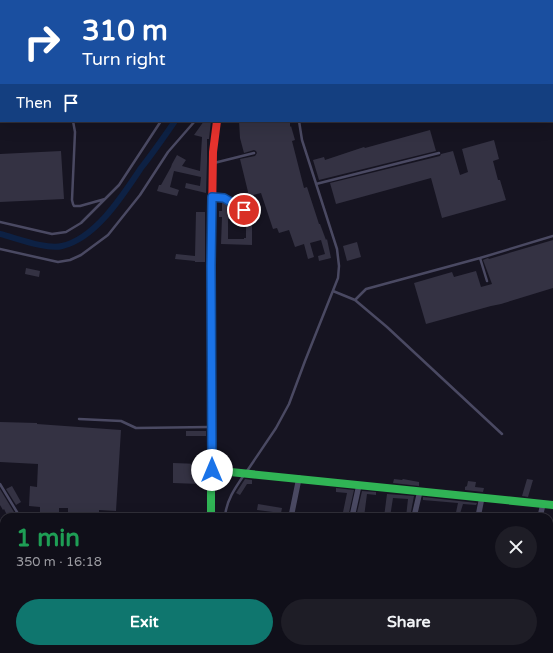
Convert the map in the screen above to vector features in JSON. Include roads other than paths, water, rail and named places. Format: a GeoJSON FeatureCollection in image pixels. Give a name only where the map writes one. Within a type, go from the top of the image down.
{"type":"FeatureCollection","features":[{"type":"Feature","properties":{"kind":"main road"},"geometry":{"type":"LineString","coordinates":[[211,513],[212,197],[213,152],[217,122]]}},
{"type":"Feature","properties":{"kind":"main road"},"geometry":{"type":"LineString","coordinates":[[212,470],[553,505]]}},
{"type":"Feature","properties":{"kind":"street"},"geometry":{"type":"LineString","coordinates":[[292,513],[299,478]]}},
{"type":"Feature","properties":{"kind":"street"},"geometry":{"type":"LineString","coordinates":[[353,513],[359,485]]}},
{"type":"Feature","properties":{"kind":"street"},"geometry":{"type":"LineString","coordinates":[[415,513],[420,491]]}},
{"type":"Feature","properties":{"kind":"street"},"geometry":{"type":"LineString","coordinates":[[479,513],[482,497]]}},
{"type":"Feature","properties":{"kind":"street"},"geometry":{"type":"LineString","coordinates":[[541,513],[543,504]]}},
{"type":"Feature","properties":{"kind":"lane"},"geometry":{"type":"LineString","coordinates":[[73,122],[75,132],[73,204],[74,206],[80,206],[106,198]]}},
{"type":"Feature","properties":{"kind":"lane"},"geometry":{"type":"LineString","coordinates":[[0,222],[52,234],[66,232],[81,223],[119,185],[160,122]]}},
{"type":"Feature","properties":{"kind":"lane"},"geometry":{"type":"LineString","coordinates":[[0,249],[58,262],[70,260],[82,255],[108,235],[140,195],[168,152],[195,122]]}},
{"type":"Feature","properties":{"kind":"lane"},"geometry":{"type":"LineString","coordinates":[[225,513],[229,499],[276,428],[289,404],[338,278],[339,266],[337,249],[302,140],[299,122]]}},
{"type":"Feature","properties":{"kind":"lane"},"geometry":{"type":"LineString","coordinates":[[316,184],[439,152]]}},
{"type":"Feature","properties":{"kind":"lane"},"geometry":{"type":"LineString","coordinates":[[213,163],[254,153]]}},
{"type":"Feature","properties":{"kind":"lane"},"geometry":{"type":"LineString","coordinates":[[212,197],[224,198],[258,218]]}},
{"type":"Feature","properties":{"kind":"lane"},"geometry":{"type":"LineString","coordinates":[[355,300],[366,289],[480,258],[553,236]]}},
{"type":"Feature","properties":{"kind":"lane"},"geometry":{"type":"LineString","coordinates":[[480,258],[487,281]]}},
{"type":"Feature","properties":{"kind":"lane"},"geometry":{"type":"LineString","coordinates":[[333,291],[355,300],[387,327],[502,434]]}},
{"type":"Feature","properties":{"kind":"lane"},"geometry":{"type":"LineString","coordinates":[[80,419],[121,421],[136,428],[212,427]]}},
{"type":"Feature","properties":{"kind":"lane"},"geometry":{"type":"LineString","coordinates":[[0,484],[18,513]]}},
{"type":"Feature","properties":{"kind":"waterway"},"geometry":{"type":"LineString","coordinates":[[0,234],[31,243],[56,247],[74,241],[86,234],[108,214],[174,122]]}}]}
